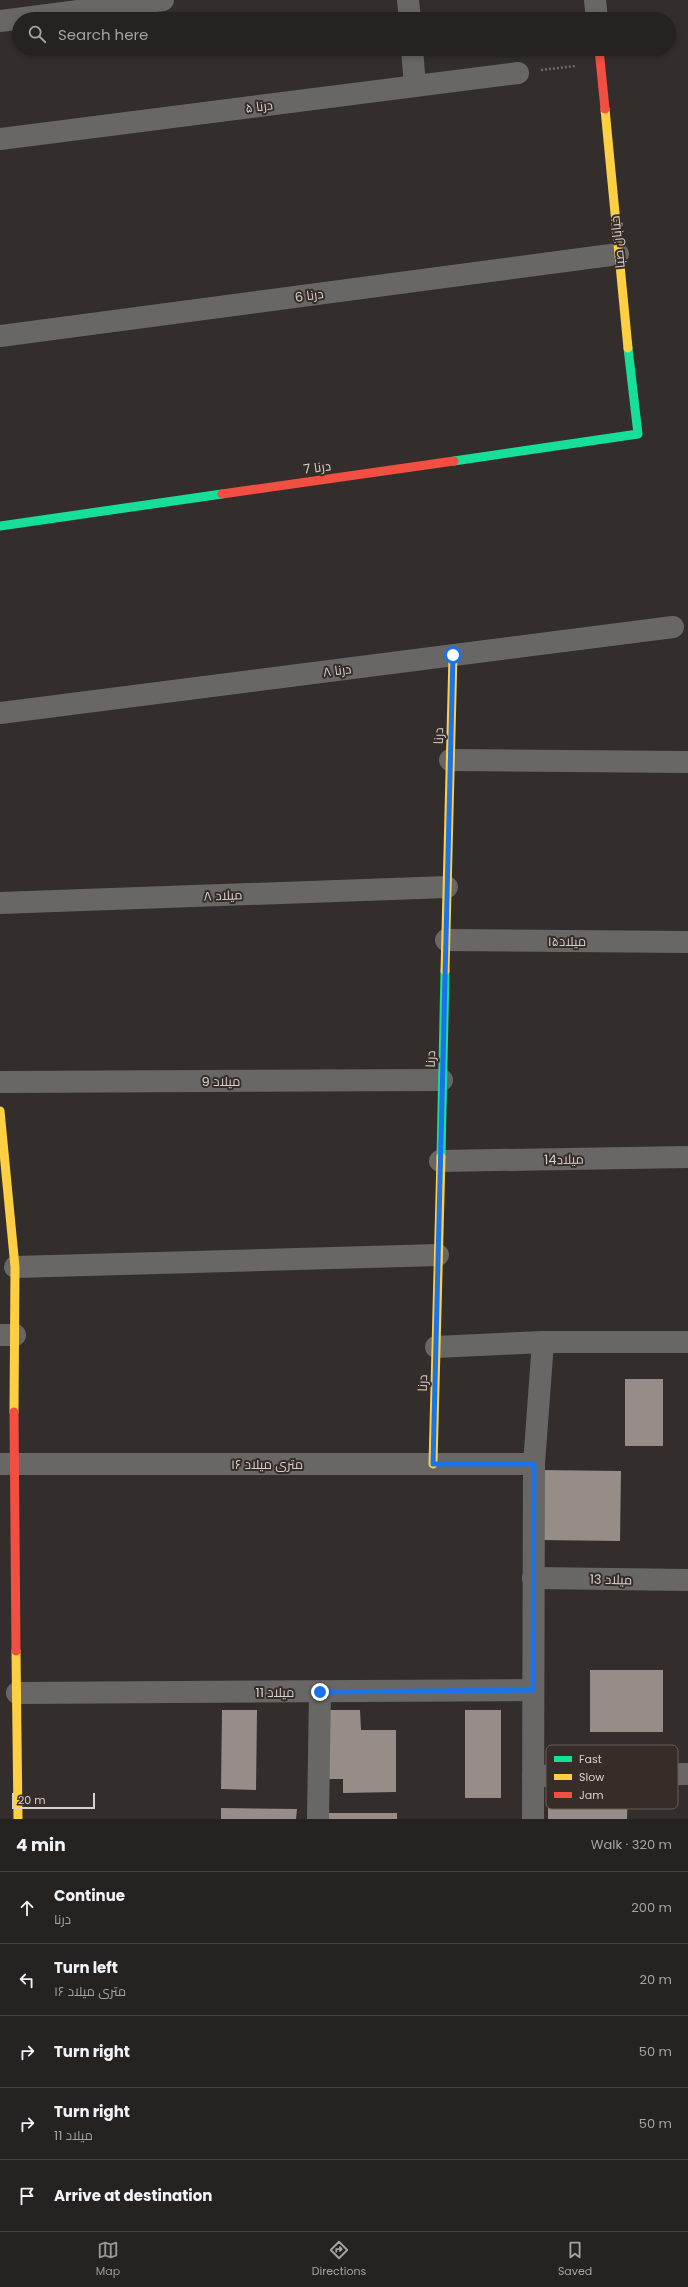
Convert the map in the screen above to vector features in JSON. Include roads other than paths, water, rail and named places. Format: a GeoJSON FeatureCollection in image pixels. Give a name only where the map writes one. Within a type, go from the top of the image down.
{"type":"FeatureCollection","features":[{"type":"Feature","properties":{"kind":"street"},"geometry":{"type":"LineString","coordinates":[[70,12],[163,0]]}},
{"type":"Feature","properties":{"kind":"street"},"geometry":{"type":"LineString","coordinates":[[408,0],[409,12]]}},
{"type":"Feature","properties":{"kind":"street"},"geometry":{"type":"LineString","coordinates":[[595,0],[596,12]]}},
{"type":"Feature","properties":{"kind":"street"},"geometry":{"type":"LineString","coordinates":[[0,21],[12,19]]}},
{"type":"Feature","properties":{"kind":"street"},"geometry":{"type":"LineString","coordinates":[[413,56],[415,86]]}},
{"type":"Feature","properties":{"kind":"street","name":"خیابان صبا"},"geometry":{"type":"LineString","coordinates":[[600,56],[618,254],[638,434]]}},
{"type":"Feature","properties":{"kind":"street","name":"درنا ۵"},"geometry":{"type":"LineString","coordinates":[[0,139],[518,73]]}},
{"type":"Feature","properties":{"kind":"street","name":"درنا 6"},"geometry":{"type":"LineString","coordinates":[[0,336],[618,254]]}},
{"type":"Feature","properties":{"kind":"street","name":"درنا 7"},"geometry":{"type":"LineString","coordinates":[[0,526],[638,434]]}},
{"type":"Feature","properties":{"kind":"street","name":"درنا ۸"},"geometry":{"type":"LineString","coordinates":[[0,713],[673,627]]}},
{"type":"Feature","properties":{"kind":"street","name":"درنا"},"geometry":{"type":"LineString","coordinates":[[433,1464],[453,655]]}},
{"type":"Feature","properties":{"kind":"street"},"geometry":{"type":"LineString","coordinates":[[450,760],[688,762]]}},
{"type":"Feature","properties":{"kind":"street","name":"میلاد ۸"},"geometry":{"type":"LineString","coordinates":[[0,903],[447,887]]}},
{"type":"Feature","properties":{"kind":"street","name":"میلاد۱۵"},"geometry":{"type":"LineString","coordinates":[[446,940],[688,942]]}},
{"type":"Feature","properties":{"kind":"street","name":"میلاد 9"},"geometry":{"type":"LineString","coordinates":[[0,1082],[442,1080]]}},
{"type":"Feature","properties":{"kind":"street"},"geometry":{"type":"LineString","coordinates":[[0,1112],[15,1266],[8,1335],[7,1464],[17,1693],[18,1819]]}},
{"type":"Feature","properties":{"kind":"street","name":"میلاد14"},"geometry":{"type":"LineString","coordinates":[[440,1161],[688,1157]]}},
{"type":"Feature","properties":{"kind":"street"},"geometry":{"type":"LineString","coordinates":[[15,1266],[438,1254]]}},
{"type":"Feature","properties":{"kind":"street"},"geometry":{"type":"LineString","coordinates":[[436,1347],[542,1342],[688,1342]]}},
{"type":"Feature","properties":{"kind":"street"},"geometry":{"type":"LineString","coordinates":[[532,1819],[534,1464],[542,1342]]}},
{"type":"Feature","properties":{"kind":"street","name":"۱۶ متری میلاد"},"geometry":{"type":"LineString","coordinates":[[7,1464],[534,1464]]}},
{"type":"Feature","properties":{"kind":"street","name":"میلاد 13"},"geometry":{"type":"LineString","coordinates":[[533,1578],[688,1580]]}},
{"type":"Feature","properties":{"kind":"street","name":"میلاد 11"},"geometry":{"type":"LineString","coordinates":[[17,1693],[533,1690]]}},
{"type":"Feature","properties":{"kind":"street"},"geometry":{"type":"LineString","coordinates":[[318,1819],[320,1692]]}},
{"type":"Feature","properties":{"kind":"street"},"geometry":{"type":"LineString","coordinates":[[678,1774],[688,1774]]}},
{"type":"Feature","properties":{"kind":"street"},"geometry":{"type":"LineString","coordinates":[[533,1776],[546,1776]]}}]}
